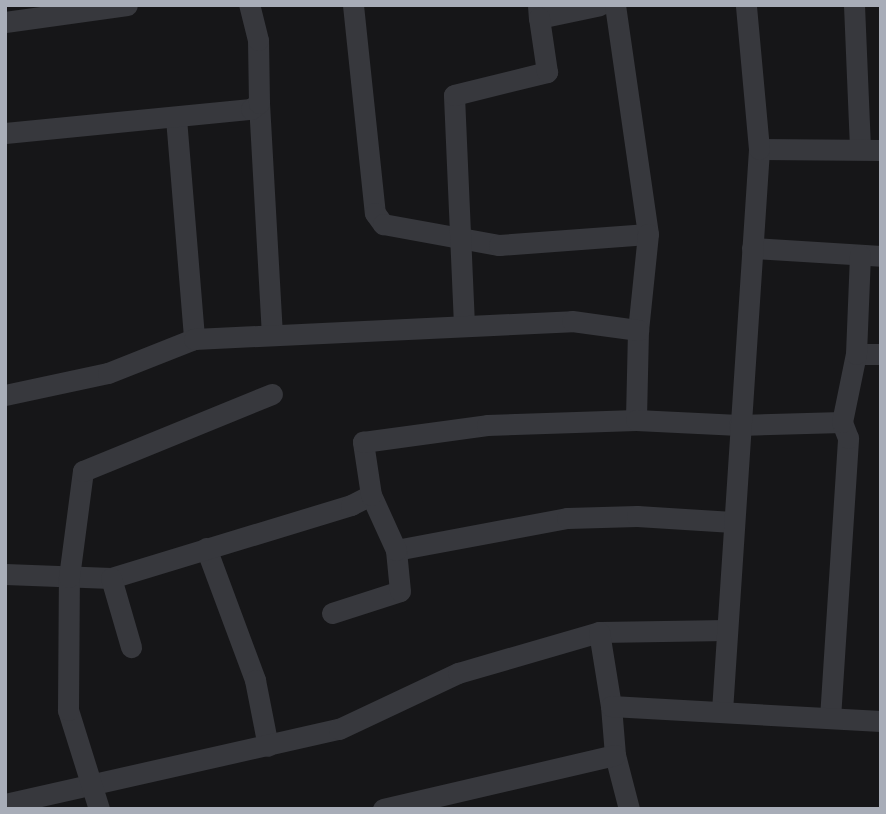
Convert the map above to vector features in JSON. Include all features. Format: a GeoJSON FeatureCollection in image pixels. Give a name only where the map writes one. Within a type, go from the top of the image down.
{"type":"FeatureCollection","features":[{"type":"Feature","properties":{"kind":"street"},"geometry":{"type":"LineString","coordinates":[[5,22],[127,5]]}},
{"type":"Feature","properties":{"kind":"street"},"geometry":{"type":"LineString","coordinates":[[249,5],[258,40],[272,332]]}},
{"type":"Feature","properties":{"kind":"street"},"geometry":{"type":"LineString","coordinates":[[354,5],[375,213],[383,224],[499,245],[648,234]]}},
{"type":"Feature","properties":{"kind":"street"},"geometry":{"type":"LineString","coordinates":[[464,325],[454,95],[547,72],[538,11],[600,5]]}},
{"type":"Feature","properties":{"kind":"street"},"geometry":{"type":"LineString","coordinates":[[615,5],[648,234],[638,330],[636,420]]}},
{"type":"Feature","properties":{"kind":"street"},"geometry":{"type":"LineString","coordinates":[[723,711],[739,425],[759,149],[746,5]]}},
{"type":"Feature","properties":{"kind":"street"},"geometry":{"type":"LineString","coordinates":[[759,149],[870,149],[854,5]]}},
{"type":"Feature","properties":{"kind":"street"},"geometry":{"type":"LineString","coordinates":[[5,133],[176,118],[251,109],[259,103]]}},
{"type":"Feature","properties":{"kind":"street"},"geometry":{"type":"LineString","coordinates":[[176,118],[194,340]]}},
{"type":"Feature","properties":{"kind":"street"},"geometry":{"type":"LineString","coordinates":[[752,248],[871,256],[842,422],[848,438],[830,718]]}},
{"type":"Feature","properties":{"kind":"street"},"geometry":{"type":"LineString","coordinates":[[5,395],[108,373],[194,340],[272,332],[329,334],[572,321],[638,330]]}},
{"type":"Feature","properties":{"kind":"street"},"geometry":{"type":"LineString","coordinates":[[856,354],[881,354]]}},
{"type":"Feature","properties":{"kind":"street"},"geometry":{"type":"LineString","coordinates":[[99,809],[94,784],[68,710],[69,576],[83,471],[272,394]]}},
{"type":"Feature","properties":{"kind":"street"},"geometry":{"type":"LineString","coordinates":[[332,613],[400,591],[396,550],[371,495],[363,442],[486,425],[636,420],[739,425],[842,422]]}},
{"type":"Feature","properties":{"kind":"street"},"geometry":{"type":"LineString","coordinates":[[5,574],[111,578],[351,505],[371,495]]}},
{"type":"Feature","properties":{"kind":"street"},"geometry":{"type":"LineString","coordinates":[[396,550],[567,518],[637,516],[733,522]]}},
{"type":"Feature","properties":{"kind":"street"},"geometry":{"type":"LineString","coordinates":[[206,548],[255,680],[268,746]]}},
{"type":"Feature","properties":{"kind":"street"},"geometry":{"type":"LineString","coordinates":[[111,578],[131,647]]}},
{"type":"Feature","properties":{"kind":"street"},"geometry":{"type":"LineString","coordinates":[[5,804],[339,729],[458,673],[599,632],[727,630]]}},
{"type":"Feature","properties":{"kind":"street"},"geometry":{"type":"LineString","coordinates":[[599,632],[611,706],[615,755],[629,809]]}},
{"type":"Feature","properties":{"kind":"street"},"geometry":{"type":"LineString","coordinates":[[611,706],[881,722]]}},
{"type":"Feature","properties":{"kind":"street"},"geometry":{"type":"LineString","coordinates":[[393,808],[615,755]]}}]}
